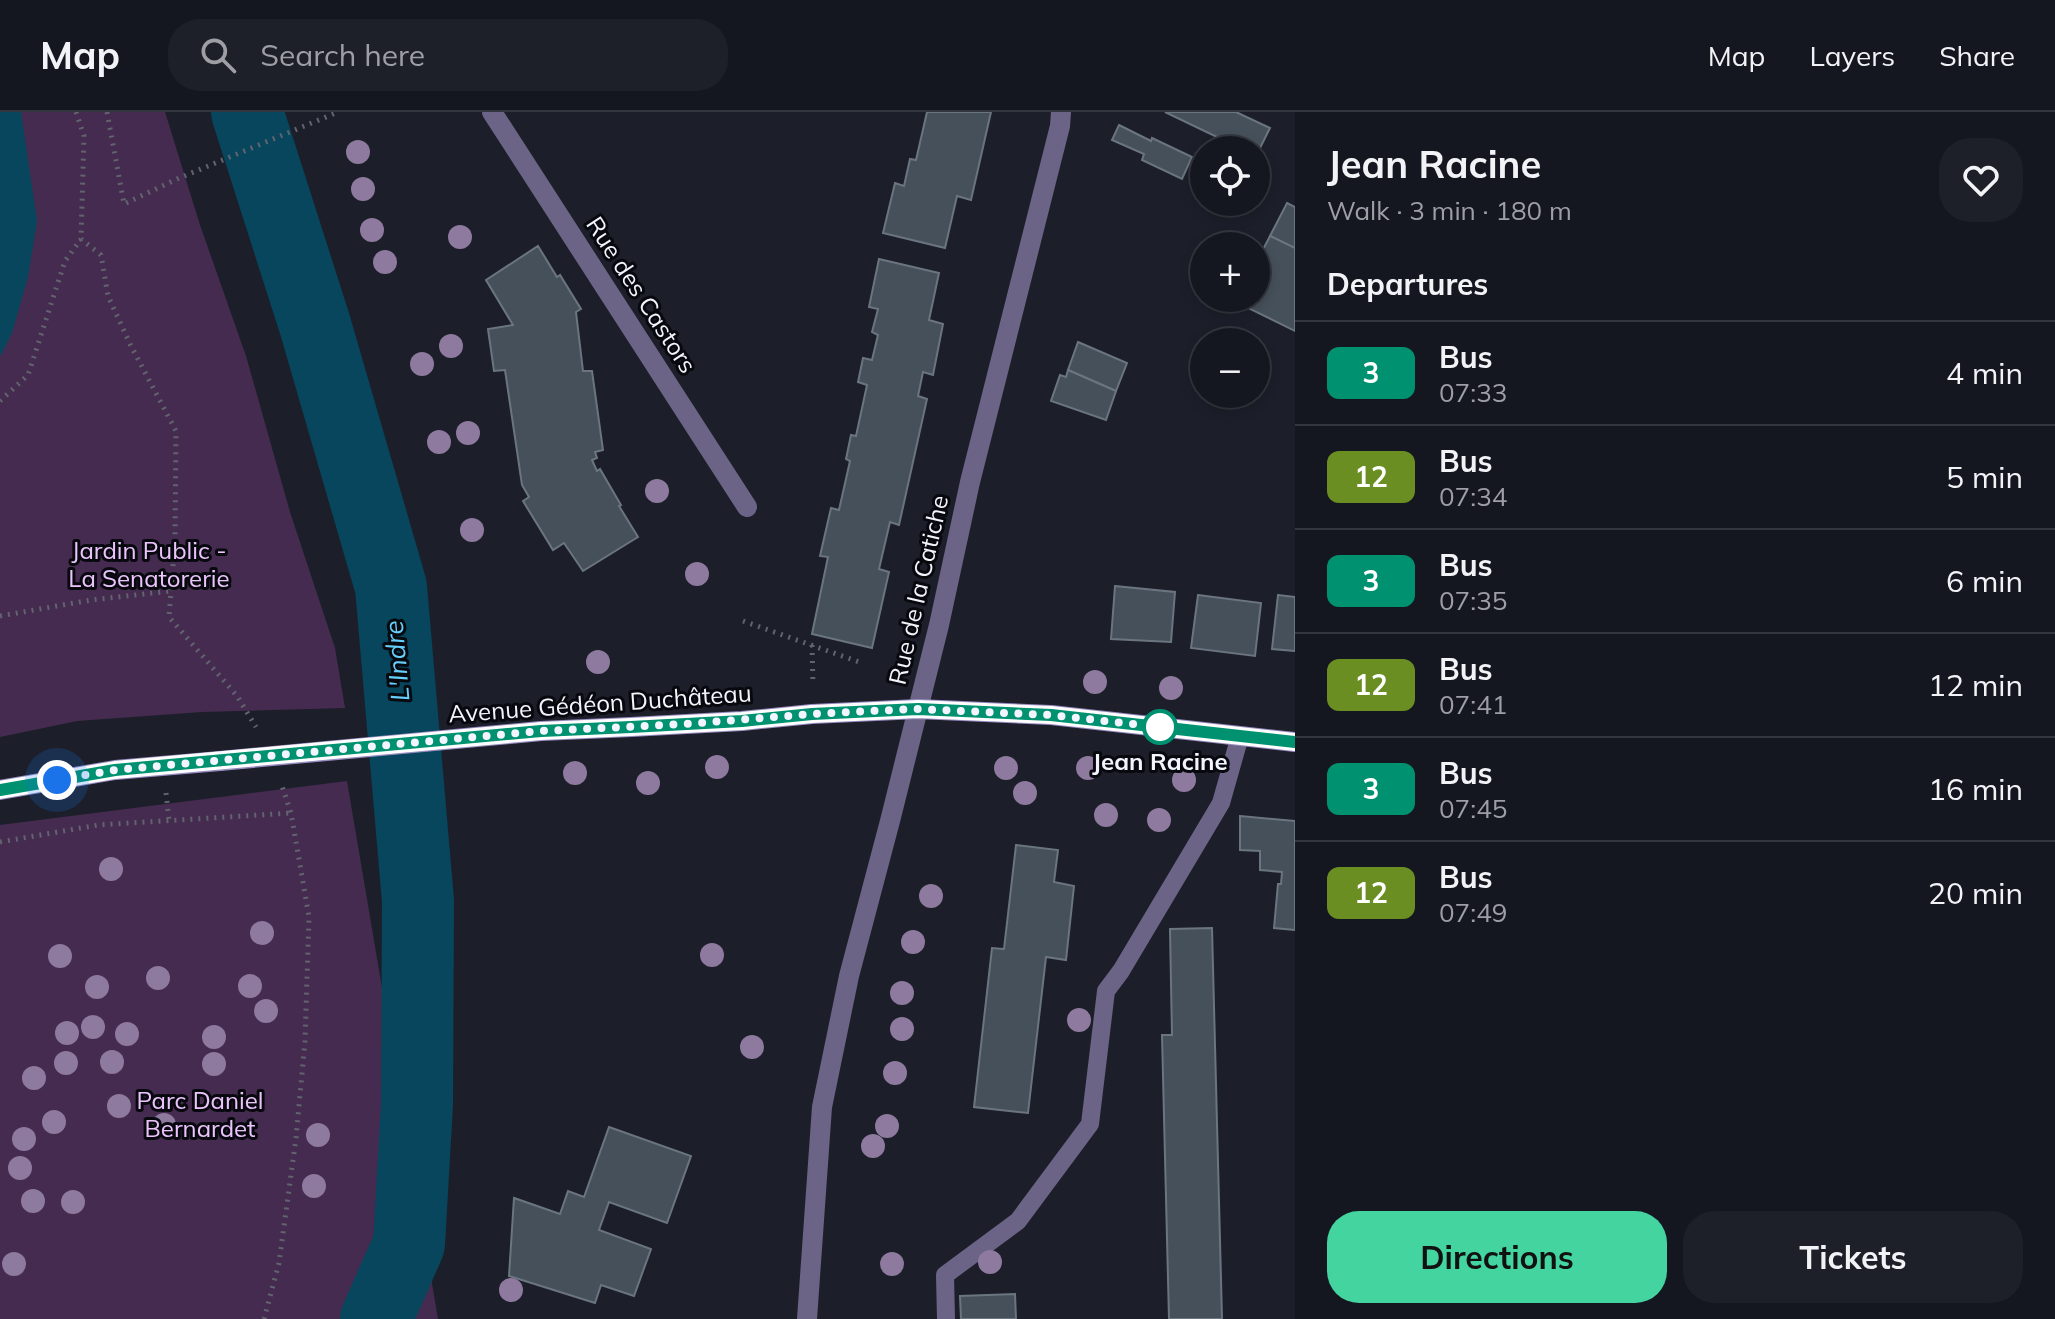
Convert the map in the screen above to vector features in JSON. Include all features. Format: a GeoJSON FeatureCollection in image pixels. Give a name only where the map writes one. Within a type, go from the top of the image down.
{"type":"FeatureCollection","features":[{"type":"Feature","properties":{"kind":"street","name":"Rue des Castors"},"geometry":{"type":"LineString","coordinates":[[492,112],[747,507]]}},
{"type":"Feature","properties":{"kind":"street","name":"Rue de la Catiche"},"geometry":{"type":"LineString","coordinates":[[807,1319],[822,1107],[849,976],[939,625],[970,482],[1061,112]]}},
{"type":"Feature","properties":{"kind":"street","name":"Avenue Gédéon Duchâteau"},"geometry":{"type":"LineString","coordinates":[[0,790],[115,770],[541,731],[918,709],[1051,715],[1295,742]]}},
{"type":"Feature","properties":{"kind":"lane"},"geometry":{"type":"LineString","coordinates":[[946,1319],[945,1275],[1018,1221],[1090,1124],[1106,991],[1221,803],[1240,736]]}},
{"type":"Feature","properties":{"kind":"path"},"geometry":{"type":"LineString","coordinates":[[0,401],[28,375],[65,261],[81,239],[84,136],[76,112]]}},
{"type":"Feature","properties":{"kind":"path"},"geometry":{"type":"LineString","coordinates":[[107,112],[124,204],[338,112]]}},
{"type":"Feature","properties":{"kind":"path"},"geometry":{"type":"LineString","coordinates":[[81,239],[101,255],[108,296],[176,431],[175,540],[169,617],[237,696],[261,735]]}},
{"type":"Feature","properties":{"kind":"path"},"geometry":{"type":"LineString","coordinates":[[0,616],[91,600],[171,591]]}},
{"type":"Feature","properties":{"kind":"path"},"geometry":{"type":"LineString","coordinates":[[743,621],[862,663]]}},
{"type":"Feature","properties":{"kind":"path"},"geometry":{"type":"LineString","coordinates":[[812,645],[813,676]]}},
{"type":"Feature","properties":{"kind":"path"},"geometry":{"type":"LineString","coordinates":[[264,1319],[279,1263],[296,1138],[305,1041],[309,917],[291,813],[278,774]]}},
{"type":"Feature","properties":{"kind":"path"},"geometry":{"type":"LineString","coordinates":[[164,784],[169,820]]}},
{"type":"Feature","properties":{"kind":"path"},"geometry":{"type":"LineString","coordinates":[[0,842],[98,825],[291,813]]}},
{"type":"Feature","properties":{"kind":"green space","name":"Jardin Public - La Senatorerie"},"geometry":{"type":"Polygon","coordinates":[[[0,112],[165,112],[246,356],[290,512],[335,648],[345,708],[202,712],[77,721],[0,737],[0,112]]]}},
{"type":"Feature","properties":{"kind":"green space","name":"Parc Daniel Bernardet"},"geometry":{"type":"Polygon","coordinates":[[[347,781],[438,1319],[0,1319],[0,825],[347,781]]]}},
{"type":"Feature","properties":{"kind":"water"},"geometry":{"type":"Polygon","coordinates":[[[0,112],[21,112],[37,221],[28,277],[12,333],[0,357],[0,112]]]}},
{"type":"Feature","properties":{"kind":"building"},"geometry":{"type":"Polygon","coordinates":[[[927,112],[991,112],[971,200],[957,196],[945,248],[883,233],[895,183],[904,186],[910,159],[916,160],[927,112]]]}},
{"type":"Feature","properties":{"kind":"building"},"geometry":{"type":"Polygon","coordinates":[[[1165,112],[1236,112],[1270,128],[1266,136],[1215,136],[1165,112]]]}},
{"type":"Feature","properties":{"kind":"building"},"geometry":{"type":"Polygon","coordinates":[[[1119,125],[1190,156],[1190,161],[1182,179],[1142,160],[1144,154],[1112,140],[1119,125]]]}},
{"type":"Feature","properties":{"kind":"building"},"geometry":{"type":"Polygon","coordinates":[[[1287,203],[1295,207],[1295,248],[1270,236],[1287,203]]]}},
{"type":"Feature","properties":{"kind":"building"},"geometry":{"type":"Polygon","coordinates":[[[1270,236],[1295,248],[1295,331],[1256,312],[1270,312],[1270,236]]]}},
{"type":"Feature","properties":{"kind":"building"},"geometry":{"type":"Polygon","coordinates":[[[538,246],[581,309],[576,312],[583,371],[592,371],[603,450],[595,452],[597,458],[592,460],[638,537],[583,571],[564,543],[553,550],[523,501],[529,497],[522,485],[505,370],[494,371],[488,329],[513,325],[486,280],[538,246]]]}},
{"type":"Feature","properties":{"kind":"building"},"geometry":{"type":"Polygon","coordinates":[[[879,259],[939,273],[929,320],[943,324],[933,375],[923,372],[918,396],[927,399],[899,525],[890,522],[879,569],[889,572],[872,648],[812,634],[828,557],[820,556],[831,508],[839,510],[850,461],[846,459],[851,435],[856,436],[867,385],[858,382],[863,358],[872,360],[878,335],[872,332],[878,309],[869,307],[879,259]]]}},
{"type":"Feature","properties":{"kind":"building"},"geometry":{"type":"Polygon","coordinates":[[[1078,342],[1127,363],[1116,391],[1068,370],[1078,342]]]}},
{"type":"Feature","properties":{"kind":"building"},"geometry":{"type":"Polygon","coordinates":[[[1068,370],[1116,391],[1106,420],[1051,401],[1060,375],[1066,377],[1068,370]]]}},
{"type":"Feature","properties":{"kind":"building"},"geometry":{"type":"Polygon","coordinates":[[[1115,586],[1175,592],[1171,642],[1111,639],[1115,586]]]}},
{"type":"Feature","properties":{"kind":"building"},"geometry":{"type":"Polygon","coordinates":[[[1198,595],[1261,603],[1255,656],[1191,648],[1198,595]]]}},
{"type":"Feature","properties":{"kind":"building"},"geometry":{"type":"Polygon","coordinates":[[[1278,595],[1295,597],[1295,651],[1272,649],[1278,595]]]}},
{"type":"Feature","properties":{"kind":"building"},"geometry":{"type":"Polygon","coordinates":[[[1240,816],[1295,821],[1295,930],[1274,928],[1282,872],[1260,870],[1260,851],[1240,850],[1240,816]]]}},
{"type":"Feature","properties":{"kind":"building"},"geometry":{"type":"Polygon","coordinates":[[[1016,845],[1058,850],[1054,882],[1074,886],[1066,960],[1046,957],[1028,1113],[974,1107],[992,948],[1004,949],[1016,845]]]}},
{"type":"Feature","properties":{"kind":"building"},"geometry":{"type":"Polygon","coordinates":[[[1212,928],[1222,1319],[1169,1319],[1162,1035],[1172,1035],[1170,929],[1212,928]]]}},
{"type":"Feature","properties":{"kind":"building"},"geometry":{"type":"Polygon","coordinates":[[[609,1127],[691,1156],[667,1223],[609,1202],[599,1230],[651,1249],[634,1296],[601,1285],[595,1303],[509,1276],[514,1198],[560,1214],[568,1191],[584,1197],[609,1127]]]}},
{"type":"Feature","properties":{"kind":"building"},"geometry":{"type":"Polygon","coordinates":[[[1015,1294],[1016,1319],[961,1319],[960,1296],[1015,1294]]]}},
{"type":"Feature","properties":{"kind":"waterway","name":"L'Indre"},"geometry":{"type":"LineString","coordinates":[[247,112],[315,325],[391,587],[418,901],[417,1104],[409,1244],[376,1319]]}},
{"type":"Feature","properties":{"kind":"bus line","name":"3"},"geometry":{"type":"LineString","coordinates":[[0,790],[115,770],[541,731],[918,709],[1051,715],[1295,742]]}},
{"type":"Feature","properties":{"kind":"place","name":"Jean Racine"},"geometry":{"type":"Point","coordinates":[1160,727]}},
{"type":"Feature","properties":{"kind":"route"},"geometry":{"type":"LineString","coordinates":[[57,780],[115,770],[541,731],[742,721],[812,714],[945,710],[1051,715],[1160,727]]}}]}
